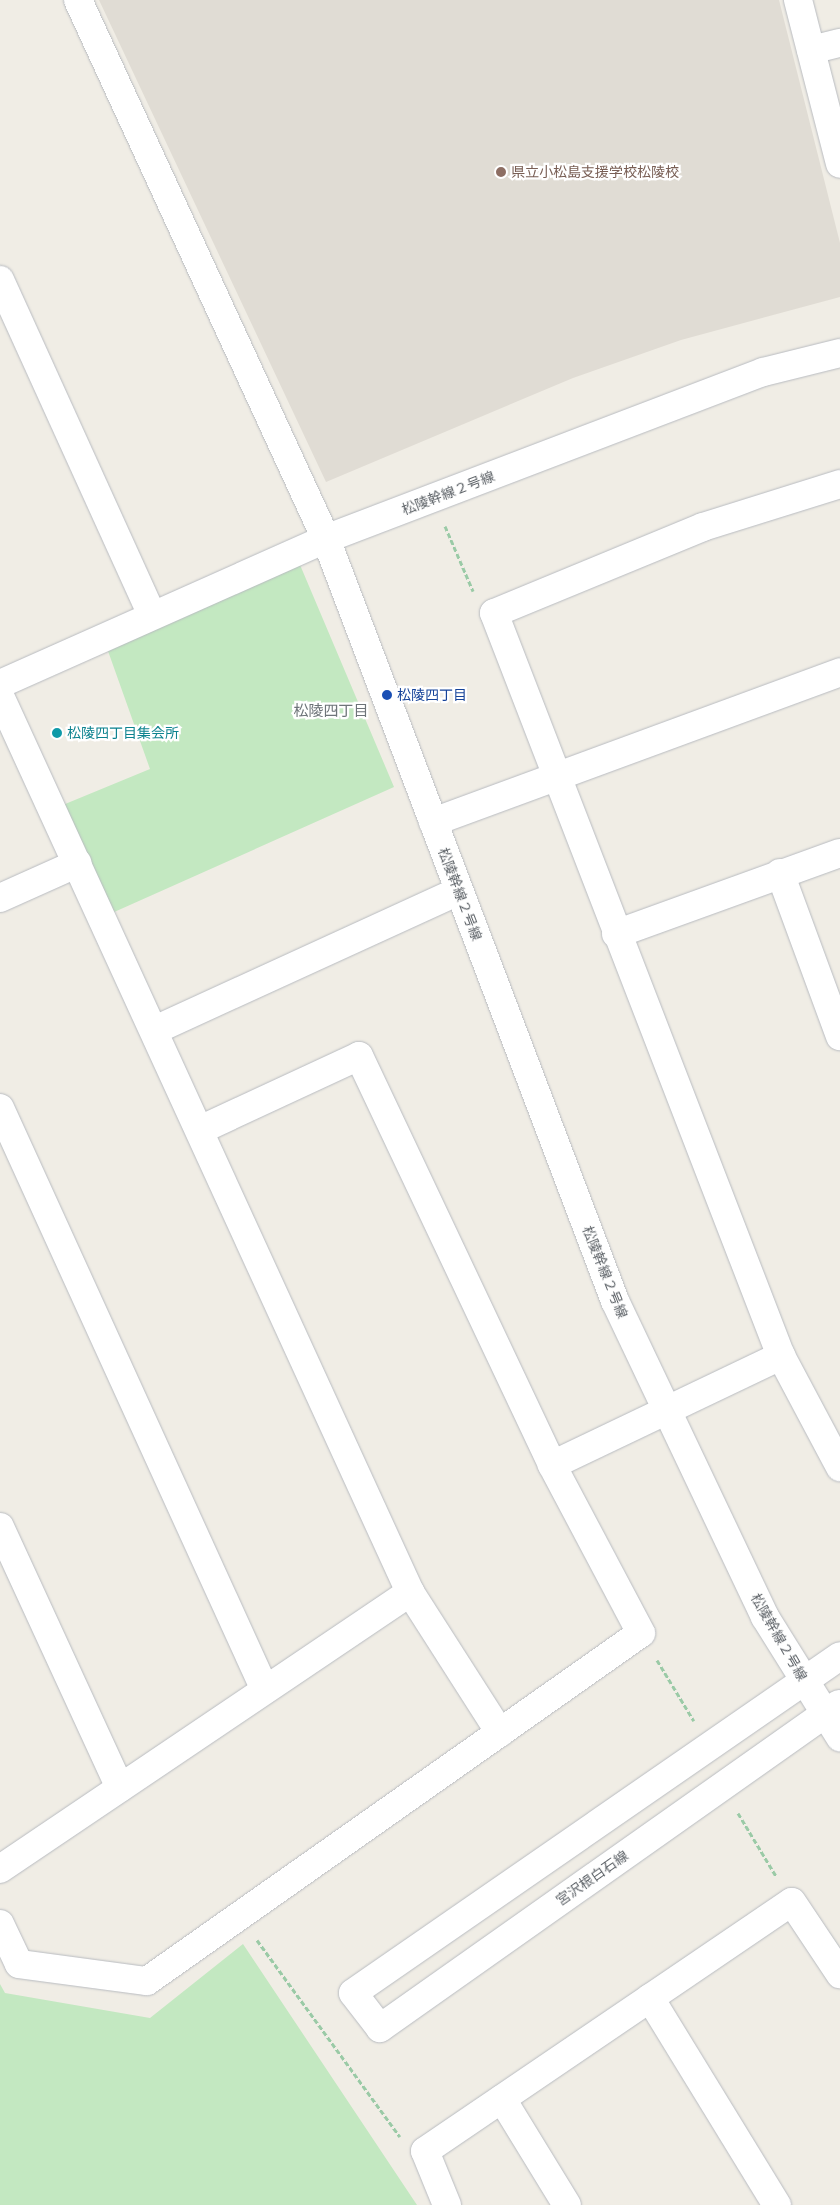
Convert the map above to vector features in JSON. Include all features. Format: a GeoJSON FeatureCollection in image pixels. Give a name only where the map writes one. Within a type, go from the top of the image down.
{"type":"FeatureCollection","features":[{"type":"Feature","properties":{"kind":"street"},"geometry":{"type":"LineString","coordinates":[[0,684],[326,539],[78,0]]}},
{"type":"Feature","properties":{"kind":"street"},"geometry":{"type":"LineString","coordinates":[[798,0],[840,164]]}},
{"type":"Feature","properties":{"kind":"street"},"geometry":{"type":"LineString","coordinates":[[811,50],[840,43]]}},
{"type":"Feature","properties":{"kind":"street"},"geometry":{"type":"LineString","coordinates":[[0,280],[152,616]]}},
{"type":"Feature","properties":{"kind":"street","name":"松陵幹線２号線"},"geometry":{"type":"LineString","coordinates":[[840,353],[763,372],[326,539],[615,1301],[765,1617],[804,1680],[832,1709],[840,1737]]}},
{"type":"Feature","properties":{"kind":"street"},"geometry":{"type":"LineString","coordinates":[[840,484],[703,527],[494,613],[554,775],[781,1356],[840,1467]]}},
{"type":"Feature","properties":{"kind":"street"},"geometry":{"type":"LineString","coordinates":[[433,822],[554,775],[840,672]]}},
{"type":"Feature","properties":{"kind":"street"},"geometry":{"type":"LineString","coordinates":[[0,696],[202,1129],[410,1592],[500,1733]]}},
{"type":"Feature","properties":{"kind":"street"},"geometry":{"type":"LineString","coordinates":[[616,934],[780,873],[840,853]]}},
{"type":"Feature","properties":{"kind":"street"},"geometry":{"type":"LineString","coordinates":[[0,898],[78,863]]}},
{"type":"Feature","properties":{"kind":"street"},"geometry":{"type":"LineString","coordinates":[[780,873],[840,1036]]}},
{"type":"Feature","properties":{"kind":"street"},"geometry":{"type":"LineString","coordinates":[[155,1030],[459,891]]}},
{"type":"Feature","properties":{"kind":"street"},"geometry":{"type":"LineString","coordinates":[[0,1924],[19,1964],[147,1980],[642,1633],[552,1464],[359,1056],[202,1129]]}},
{"type":"Feature","properties":{"kind":"street"},"geometry":{"type":"LineString","coordinates":[[0,1108],[265,1690]]}},
{"type":"Feature","properties":{"kind":"street"},"geometry":{"type":"LineString","coordinates":[[552,1464],[667,1412],[781,1356]]}},
{"type":"Feature","properties":{"kind":"street"},"geometry":{"type":"LineString","coordinates":[[0,1527],[120,1788]]}},
{"type":"Feature","properties":{"kind":"street"},"geometry":{"type":"LineString","coordinates":[[0,1869],[410,1592]]}},
{"type":"Feature","properties":{"kind":"street"},"geometry":{"type":"LineString","coordinates":[[710,1748],[840,1656]]}},
{"type":"Feature","properties":{"kind":"street","name":"宮沢根白石線"},"geometry":{"type":"LineString","coordinates":[[710,1748],[353,1993],[380,2028],[832,1709]]}},
{"type":"Feature","properties":{"kind":"street"},"geometry":{"type":"LineString","coordinates":[[447,2205],[424,2151],[792,1902],[840,1974]]}},
{"type":"Feature","properties":{"kind":"street"},"geometry":{"type":"LineString","coordinates":[[650,1998],[777,2205]]}},
{"type":"Feature","properties":{"kind":"street"},"geometry":{"type":"LineString","coordinates":[[502,2099],[567,2205]]}},
{"type":"Feature","properties":{"kind":"path"},"geometry":{"type":"LineString","coordinates":[[434,498],[475,596],[494,613]]}},
{"type":"Feature","properties":{"kind":"path"},"geometry":{"type":"LineString","coordinates":[[642,1633],[710,1748]]}},
{"type":"Feature","properties":{"kind":"path"},"geometry":{"type":"LineString","coordinates":[[722,1787],[792,1902]]}},
{"type":"Feature","properties":{"kind":"path"},"geometry":{"type":"LineString","coordinates":[[239,1915],[397,2135],[424,2151]]}},
{"type":"Feature","properties":{"kind":"shaded area","name":"県立小松島支援学校松陵校"},"geometry":{"type":"Polygon","coordinates":[[[99,0],[779,0],[840,243],[840,297],[681,340],[573,378],[326,482],[99,0]]]}},
{"type":"Feature","properties":{"kind":"green space"},"geometry":{"type":"Polygon","coordinates":[[[295,553],[394,787],[103,917],[53,809],[150,769],[103,637],[295,553]]]}},
{"type":"Feature","properties":{"kind":"green space"},"geometry":{"type":"Polygon","coordinates":[[[243,1944],[417,2205],[0,2205],[0,1984],[5,1993],[150,2018],[243,1944]]]}},
{"type":"Feature","properties":{"kind":"place","name":"県立小松島支援学校松陵校"},"geometry":{"type":"Point","coordinates":[501,172]}},
{"type":"Feature","properties":{"kind":"place","name":"松陵四丁目"},"geometry":{"type":"Point","coordinates":[387,695]}},
{"type":"Feature","properties":{"kind":"place","name":"松陵四丁目集会所"},"geometry":{"type":"Point","coordinates":[57,733]}},
{"type":"Feature","properties":{"kind":"district","name":"松陵四丁目"},"geometry":{"type":"Point","coordinates":[331,711]}}]}
